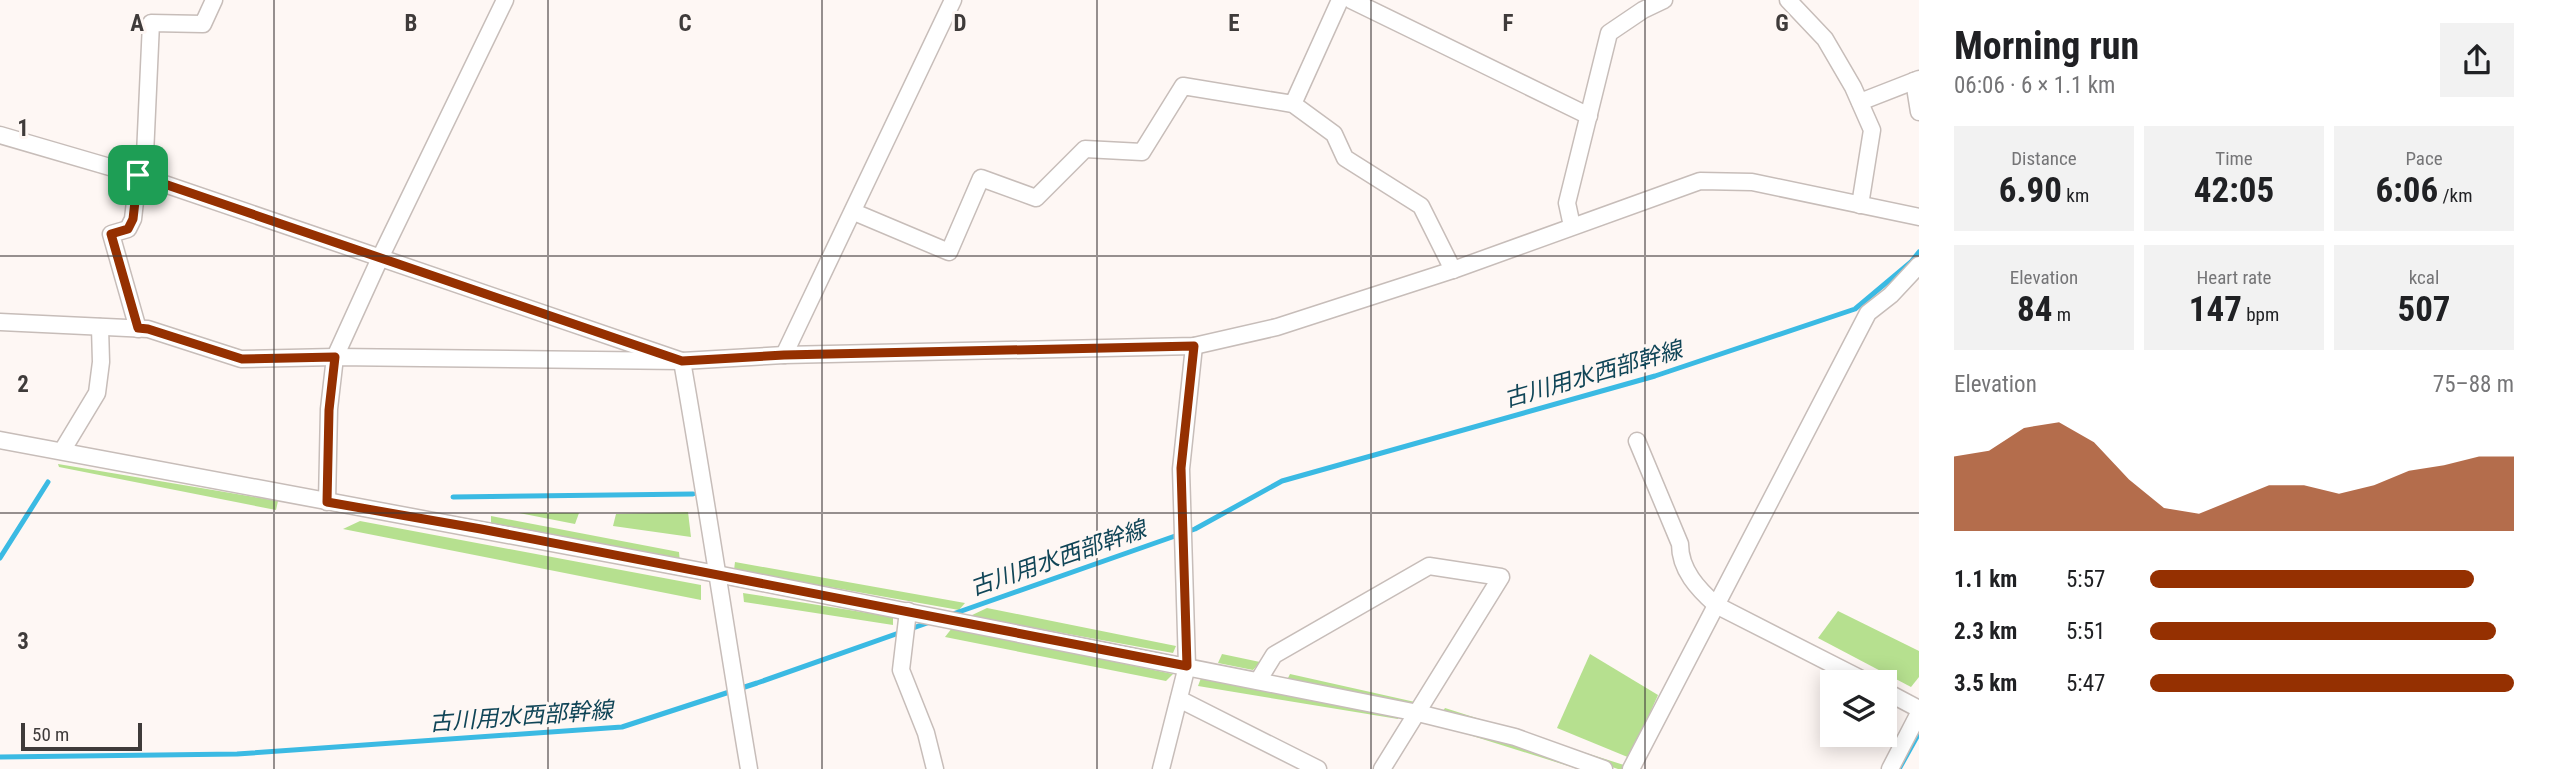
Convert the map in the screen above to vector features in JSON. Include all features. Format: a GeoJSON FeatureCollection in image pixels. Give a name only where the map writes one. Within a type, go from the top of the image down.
{"type":"FeatureCollection","features":[{"type":"Feature","properties":{"kind":"street"},"geometry":{"type":"LineString","coordinates":[[138,328],[111,234],[128,229],[133,219],[141,176],[151,23],[203,24],[214,0]]}},
{"type":"Feature","properties":{"kind":"street"},"geometry":{"type":"LineString","coordinates":[[327,502],[329,410],[335,357],[505,0]]}},
{"type":"Feature","properties":{"kind":"street"},"geometry":{"type":"LineString","coordinates":[[784,355],[953,0]]}},
{"type":"Feature","properties":{"kind":"street"},"geometry":{"type":"LineString","coordinates":[[1293,104],[1340,0]]}},
{"type":"Feature","properties":{"kind":"street"},"geometry":{"type":"LineString","coordinates":[[1351,0],[1589,116]]}},
{"type":"Feature","properties":{"kind":"street"},"geometry":{"type":"LineString","coordinates":[[1572,226],[1567,203],[1609,33],[1643,10],[1664,0]]}},
{"type":"Feature","properties":{"kind":"street"},"geometry":{"type":"LineString","coordinates":[[1787,0],[1825,39],[1860,102],[1872,130],[1860,205]]}},
{"type":"Feature","properties":{"kind":"street"},"geometry":{"type":"LineString","coordinates":[[1860,102],[1916,80],[1919,112]]}},
{"type":"Feature","properties":{"kind":"street"},"geometry":{"type":"LineString","coordinates":[[854,212],[949,252],[981,177],[1035,198],[1085,149],[1142,152],[1182,86],[1293,104],[1335,134],[1345,158],[1421,206],[1452,270]]}},
{"type":"Feature","properties":{"kind":"street"},"geometry":{"type":"LineString","coordinates":[[0,135],[141,176],[682,361]]}},
{"type":"Feature","properties":{"kind":"street"},"geometry":{"type":"LineString","coordinates":[[0,322],[148,329],[242,359],[335,357],[682,361],[784,355],[1194,346],[1277,327],[1452,270],[1700,181],[1752,182],[1919,217]]}},
{"type":"Feature","properties":{"kind":"street"},"geometry":{"type":"LineString","coordinates":[[1631,769],[1868,313],[1891,295],[1919,265]]}},
{"type":"Feature","properties":{"kind":"street"},"geometry":{"type":"LineString","coordinates":[[61,451],[97,393],[101,362],[100,327]]}},
{"type":"Feature","properties":{"kind":"street"},"geometry":{"type":"LineString","coordinates":[[1161,769],[1187,666],[1181,468],[1194,346]]}},
{"type":"Feature","properties":{"kind":"street"},"geometry":{"type":"LineString","coordinates":[[682,361],[708,503],[749,769]]}},
{"type":"Feature","properties":{"kind":"street"},"geometry":{"type":"LineString","coordinates":[[0,440],[717,574],[1418,713],[1515,737],[1604,769]]}},
{"type":"Feature","properties":{"kind":"street"},"geometry":{"type":"LineString","coordinates":[[1637,441],[1680,544],[1680,556],[1697,588],[1716,605],[1843,670]]}},
{"type":"Feature","properties":{"kind":"street"},"geometry":{"type":"LineString","coordinates":[[1258,681],[1274,655],[1429,566],[1501,577],[1382,769]]}},
{"type":"Feature","properties":{"kind":"street"},"geometry":{"type":"LineString","coordinates":[[908,611],[901,670],[926,733],[935,769]]}},
{"type":"Feature","properties":{"kind":"street"},"geometry":{"type":"LineString","coordinates":[[1890,769],[1919,711],[1897,698]]}},
{"type":"Feature","properties":{"kind":"street"},"geometry":{"type":"LineString","coordinates":[[1179,699],[1318,769]]}},
{"type":"Feature","properties":{"kind":"green space"},"geometry":{"type":"Polygon","coordinates":[[[58,464],[278,501],[276,510],[59,467],[58,464]]]}},
{"type":"Feature","properties":{"kind":"green space"},"geometry":{"type":"Polygon","coordinates":[[[688,512],[691,537],[613,526],[616,514],[688,512]]]}},
{"type":"Feature","properties":{"kind":"green space"},"geometry":{"type":"Polygon","coordinates":[[[519,513],[579,513],[575,524],[519,513]]]}},
{"type":"Feature","properties":{"kind":"green space"},"geometry":{"type":"Polygon","coordinates":[[[491,516],[679,552],[680,563],[491,524],[491,516]]]}},
{"type":"Feature","properties":{"kind":"green space"},"geometry":{"type":"Polygon","coordinates":[[[360,521],[701,585],[701,600],[343,529],[360,521]]]}},
{"type":"Feature","properties":{"kind":"green space"},"geometry":{"type":"Polygon","coordinates":[[[735,562],[965,603],[959,610],[734,570],[735,562]]]}},
{"type":"Feature","properties":{"kind":"green space"},"geometry":{"type":"Polygon","coordinates":[[[743,593],[893,617],[893,625],[744,602],[743,593]]]}},
{"type":"Feature","properties":{"kind":"green space"},"geometry":{"type":"Polygon","coordinates":[[[987,608],[1176,646],[1173,653],[970,616],[987,608]]]}},
{"type":"Feature","properties":{"kind":"green space"},"geometry":{"type":"Polygon","coordinates":[[[1838,611],[1919,651],[1919,677],[1911,687],[1897,680],[1897,670],[1879,670],[1818,638],[1838,611]]]}},
{"type":"Feature","properties":{"kind":"green space"},"geometry":{"type":"Polygon","coordinates":[[[952,628],[1173,674],[1166,681],[945,637],[952,628]]]}},
{"type":"Feature","properties":{"kind":"green space"},"geometry":{"type":"Polygon","coordinates":[[[1222,654],[1260,662],[1253,670],[1218,663],[1222,654]]]}},
{"type":"Feature","properties":{"kind":"green space"},"geometry":{"type":"Polygon","coordinates":[[[1590,654],[1658,695],[1630,758],[1557,728],[1590,654]]]}},
{"type":"Feature","properties":{"kind":"green space"},"geometry":{"type":"Polygon","coordinates":[[[1290,674],[1415,702],[1413,706],[1287,680],[1290,674]]]}},
{"type":"Feature","properties":{"kind":"green space"},"geometry":{"type":"Polygon","coordinates":[[[1201,678],[1399,713],[1398,719],[1198,686],[1201,678]]]}},
{"type":"Feature","properties":{"kind":"green space"},"geometry":{"type":"Polygon","coordinates":[[[1445,708],[1627,766],[1626,769],[1618,769],[1443,711],[1445,708]]]}},
{"type":"Feature","properties":{"kind":"green space"},"geometry":{"type":"Polygon","coordinates":[[[1429,719],[1588,769],[1578,769],[1428,722],[1429,719]]]}},
{"type":"Feature","properties":{"kind":"waterway","name":"古川用水西部幹線"},"geometry":{"type":"LineString","coordinates":[[950,615],[1195,529],[1282,481],[1655,376],[1855,309],[1911,262],[1919,252]]}},
{"type":"Feature","properties":{"kind":"waterway"},"geometry":{"type":"LineString","coordinates":[[0,558],[48,482]]}},
{"type":"Feature","properties":{"kind":"waterway"},"geometry":{"type":"LineString","coordinates":[[453,497],[693,494]]}},
{"type":"Feature","properties":{"kind":"waterway","name":"古川用水西部幹線"},"geometry":{"type":"LineString","coordinates":[[0,757],[237,754],[622,727],[930,622]]}},
{"type":"Feature","properties":{"kind":"waterway"},"geometry":{"type":"LineString","coordinates":[[1899,769],[1919,733]]}},
{"type":"Feature","properties":{"kind":"route"},"geometry":{"type":"LineString","coordinates":[[138,175],[682,361],[784,355],[1194,346],[1181,468],[1187,666],[481,529],[327,502],[329,410],[335,357],[242,359],[138,328],[111,234],[128,229],[133,219],[138,175]]}}]}
